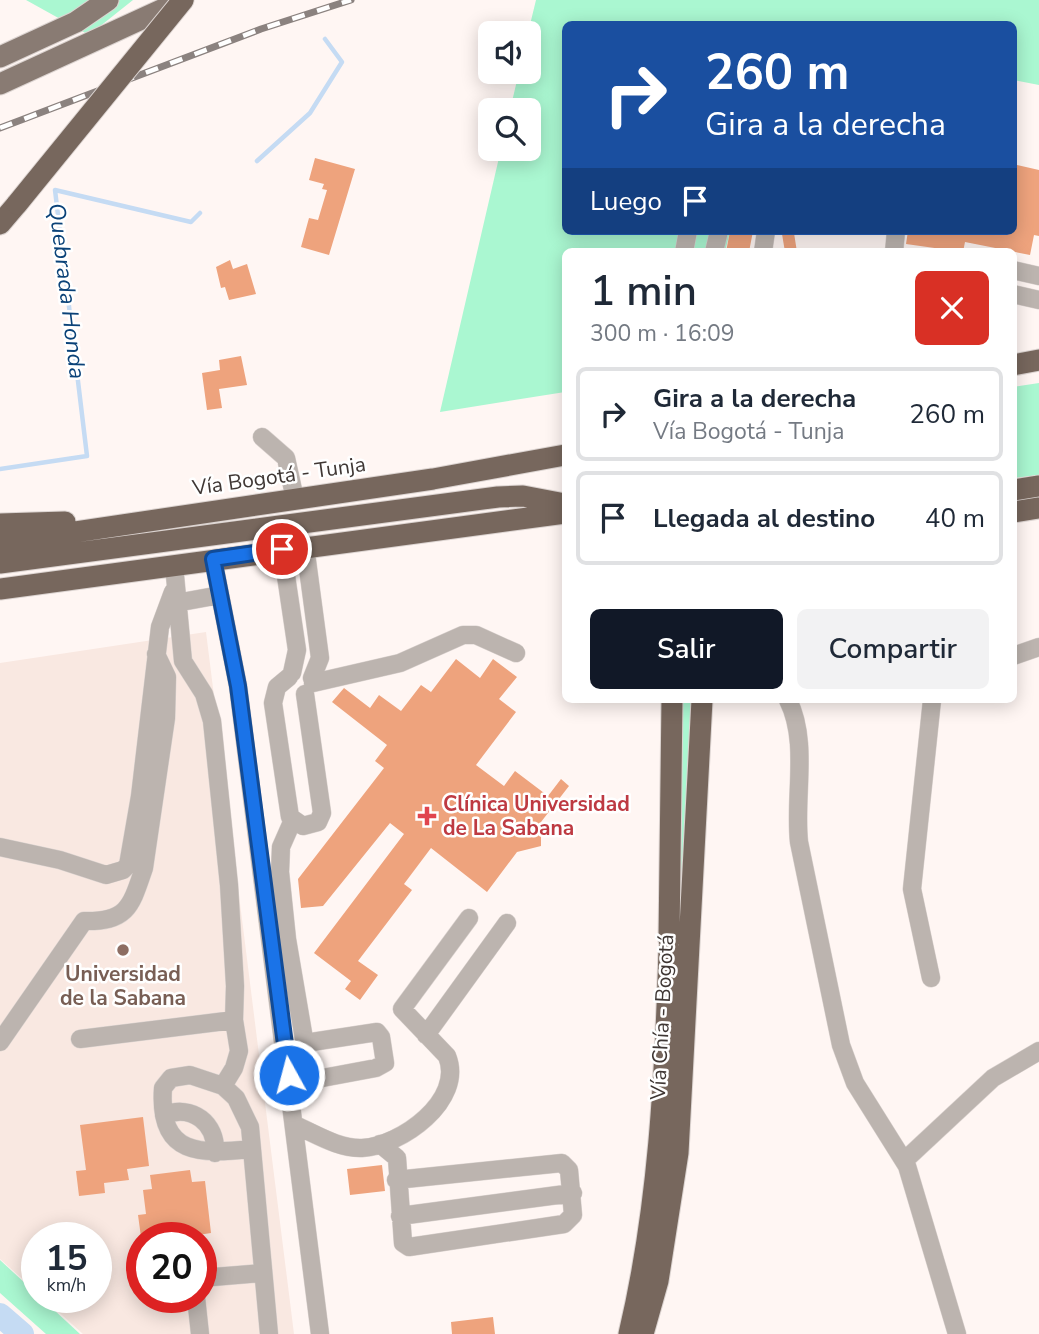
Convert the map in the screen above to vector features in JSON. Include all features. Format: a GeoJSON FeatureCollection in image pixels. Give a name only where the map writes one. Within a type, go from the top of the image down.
{"type":"FeatureCollection","features":[{"type":"Feature","properties":{"kind":"highway"},"geometry":{"type":"LineString","coordinates":[[0,224],[183,0]]}},
{"type":"Feature","properties":{"kind":"highway"},"geometry":{"type":"LineString","coordinates":[[1017,364],[1039,360]]}},
{"type":"Feature","properties":{"kind":"highway","name":"Vía Bogotá - Tunja"},"geometry":{"type":"LineString","coordinates":[[0,543],[562,455]]}},
{"type":"Feature","properties":{"kind":"highway"},"geometry":{"type":"LineString","coordinates":[[1017,489],[1039,486]]}},
{"type":"Feature","properties":{"kind":"highway"},"geometry":{"type":"LineString","coordinates":[[0,563],[498,497],[523,496],[562,502]]}},
{"type":"Feature","properties":{"kind":"highway"},"geometry":{"type":"LineString","coordinates":[[1017,511],[1039,508]]}},
{"type":"Feature","properties":{"kind":"highway"},"geometry":{"type":"LineString","coordinates":[[0,589],[562,513]]}},
{"type":"Feature","properties":{"kind":"highway"},"geometry":{"type":"LineString","coordinates":[[0,524],[162,518]]}},
{"type":"Feature","properties":{"kind":"highway"},"geometry":{"type":"LineString","coordinates":[[629,1334],[648,1240],[659,1139],[668,944],[672,703]]}},
{"type":"Feature","properties":{"kind":"highway","name":"Vía Chía - Bogotá"},"geometry":{"type":"LineString","coordinates":[[643,1334],[670,1217],[678,1153],[702,703]]}},
{"type":"Feature","properties":{"kind":"main road"},"geometry":{"type":"LineString","coordinates":[[0,57],[76,22],[108,0]]}},
{"type":"Feature","properties":{"kind":"main road"},"geometry":{"type":"LineString","coordinates":[[0,84],[183,0]]}},
{"type":"Feature","properties":{"kind":"lane"},"geometry":{"type":"LineString","coordinates":[[1017,271],[1039,276]]}},
{"type":"Feature","properties":{"kind":"lane"},"geometry":{"type":"LineString","coordinates":[[1017,295],[1039,300]]}},
{"type":"Feature","properties":{"kind":"lane"},"geometry":{"type":"LineString","coordinates":[[262,437],[286,458],[295,499]]}},
{"type":"Feature","properties":{"kind":"lane"},"geometry":{"type":"LineString","coordinates":[[305,546],[320,658],[310,685]]}},
{"type":"Feature","properties":{"kind":"lane"},"geometry":{"type":"LineString","coordinates":[[282,549],[297,657],[291,675]]}},
{"type":"Feature","properties":{"kind":"lane"},"geometry":{"type":"LineString","coordinates":[[213,559],[238,686],[320,1334]]}},
{"type":"Feature","properties":{"kind":"lane"},"geometry":{"type":"LineString","coordinates":[[174,565],[183,661],[204,694],[212,720],[229,885],[238,1060],[223,1086]]}},
{"type":"Feature","properties":{"kind":"lane"},"geometry":{"type":"LineString","coordinates":[[176,595],[220,595]]}},
{"type":"Feature","properties":{"kind":"lane"},"geometry":{"type":"LineString","coordinates":[[0,1042],[84,921],[120,917],[128,909],[144,868],[156,654],[162,620],[176,595]]}},
{"type":"Feature","properties":{"kind":"lane"},"geometry":{"type":"LineString","coordinates":[[294,622],[315,618]]}},
{"type":"Feature","properties":{"kind":"lane"},"geometry":{"type":"LineString","coordinates":[[310,685],[400,663],[457,635],[476,635],[516,653]]}},
{"type":"Feature","properties":{"kind":"lane"},"geometry":{"type":"LineString","coordinates":[[1017,654],[1039,646]]}},
{"type":"Feature","properties":{"kind":"lane"},"geometry":{"type":"LineString","coordinates":[[292,822],[303,827],[313,825],[322,813],[310,685],[306,671],[291,675],[277,687],[273,704],[292,822],[281,847],[280,872],[287,939],[305,1043]]}},
{"type":"Feature","properties":{"kind":"lane"},"geometry":{"type":"LineString","coordinates":[[789,703],[799,737],[796,813],[799,842],[841,1045],[855,1083],[904,1161],[957,1334]]}},
{"type":"Feature","properties":{"kind":"lane"},"geometry":{"type":"LineString","coordinates":[[931,978],[912,889],[932,703]]}},
{"type":"Feature","properties":{"kind":"lane"},"geometry":{"type":"LineString","coordinates":[[0,847],[60,860],[106,875],[123,870],[131,859],[149,783]]}},
{"type":"Feature","properties":{"kind":"lane"},"geometry":{"type":"LineString","coordinates":[[295,1125],[348,1147],[380,1144],[421,1121],[437,1105],[449,1086],[451,1072],[447,1056],[403,1008],[469,918]]}},
{"type":"Feature","properties":{"kind":"lane"},"geometry":{"type":"LineString","coordinates":[[426,1035],[507,923]]}},
{"type":"Feature","properties":{"kind":"lane"},"geometry":{"type":"LineString","coordinates":[[80,1039],[234,1020]]}},
{"type":"Feature","properties":{"kind":"lane"},"geometry":{"type":"LineString","coordinates":[[904,1161],[993,1078],[1039,1051]]}},
{"type":"Feature","properties":{"kind":"lane"},"geometry":{"type":"LineString","coordinates":[[253,1149],[215,1153],[195,1151],[178,1142],[164,1115],[163,1088],[171,1078],[190,1075],[223,1086],[245,1113],[253,1149],[269,1334]]}},
{"type":"Feature","properties":{"kind":"lane"},"geometry":{"type":"LineString","coordinates":[[164,1115],[189,1112],[204,1120],[214,1135],[215,1153]]}},
{"type":"Feature","properties":{"kind":"lane"},"geometry":{"type":"LineString","coordinates":[[380,1144],[397,1158],[396,1180],[403,1243],[414,1248],[564,1224],[573,1215],[569,1170],[562,1163],[396,1180]]}},
{"type":"Feature","properties":{"kind":"lane"},"geometry":{"type":"LineString","coordinates":[[400,1216],[573,1193]]}},
{"type":"Feature","properties":{"kind":"lane"},"geometry":{"type":"LineString","coordinates":[[217,1277],[263,1273]]}},
{"type":"Feature","properties":{"kind":"lane"},"geometry":{"type":"LineString","coordinates":[[198,1313],[200,1334]]}},
{"type":"Feature","properties":{"kind":"shaded area","name":"Universidad de la Sabana"},"geometry":{"type":"Polygon","coordinates":[[[206,632],[294,1334],[83,1334],[60,1313],[112,1313],[112,1222],[21,1222],[21,1278],[0,1259],[0,663],[206,632]]]}},
{"type":"Feature","properties":{"kind":"green space"},"geometry":{"type":"Polygon","coordinates":[[[26,0],[133,0],[89,35],[26,0]]]}},
{"type":"Feature","properties":{"kind":"green space"},"geometry":{"type":"Polygon","coordinates":[[[536,0],[1039,0],[1039,85],[1017,81],[1017,21],[562,21],[562,235],[729,235],[726,248],[562,248],[562,392],[440,412],[498,161],[541,161],[541,98],[513,98],[516,84],[541,84],[541,21],[531,21],[536,0]]]}},
{"type":"Feature","properties":{"kind":"green space"},"geometry":{"type":"Polygon","coordinates":[[[1039,383],[1039,475],[1017,478],[1017,386],[1039,383]]]}},
{"type":"Feature","properties":{"kind":"green space"},"geometry":{"type":"Polygon","coordinates":[[[678,703],[691,703],[674,1040],[678,703]]]}},
{"type":"Feature","properties":{"kind":"green space"},"geometry":{"type":"Polygon","coordinates":[[[0,1260],[21,1279],[21,1312],[0,1293],[0,1260]]]}},
{"type":"Feature","properties":{"kind":"green space"},"geometry":{"type":"Polygon","coordinates":[[[22,1313],[57,1313],[80,1334],[46,1334],[22,1313]]]}},
{"type":"Feature","properties":{"kind":"building"},"geometry":{"type":"Polygon","coordinates":[[[315,158],[355,169],[329,255],[301,247],[309,218],[318,220],[327,190],[322,189],[324,184],[309,180],[315,158]]]}},
{"type":"Feature","properties":{"kind":"building"},"geometry":{"type":"Polygon","coordinates":[[[1017,165],[1039,170],[1039,236],[1034,235],[1030,255],[1017,252],[1017,248],[995,248],[965,242],[964,248],[906,244],[907,235],[1017,235],[1017,165]]]}},
{"type":"Feature","properties":{"kind":"building"},"geometry":{"type":"Polygon","coordinates":[[[729,235],[752,235],[750,248],[727,248],[729,235]]]}},
{"type":"Feature","properties":{"kind":"building"},"geometry":{"type":"Polygon","coordinates":[[[782,235],[794,235],[796,248],[784,248],[782,235]]]}},
{"type":"Feature","properties":{"kind":"building"},"geometry":{"type":"Polygon","coordinates":[[[230,260],[233,269],[247,264],[256,294],[229,300],[225,287],[221,288],[216,267],[230,260]]]}},
{"type":"Feature","properties":{"kind":"building"},"geometry":{"type":"Polygon","coordinates":[[[241,356],[247,385],[219,389],[222,408],[207,410],[202,373],[220,370],[219,360],[241,356]]]}},
{"type":"Feature","properties":{"kind":"building"},"geometry":{"type":"Polygon","coordinates":[[[456,659],[480,678],[493,659],[517,677],[499,699],[516,712],[476,765],[504,786],[515,771],[548,796],[561,779],[569,786],[541,822],[541,846],[517,852],[487,892],[431,848],[404,884],[412,890],[358,961],[378,975],[360,1000],[345,989],[351,981],[314,953],[404,834],[390,823],[323,906],[301,908],[298,879],[384,768],[375,761],[387,745],[332,702],[344,688],[370,708],[379,695],[401,711],[421,685],[431,692],[456,659]]]}},
{"type":"Feature","properties":{"kind":"building"},"geometry":{"type":"Polygon","coordinates":[[[143,1117],[149,1166],[127,1169],[129,1180],[104,1183],[105,1193],[79,1196],[76,1171],[86,1170],[80,1125],[143,1117]]]}},
{"type":"Feature","properties":{"kind":"building"},"geometry":{"type":"Polygon","coordinates":[[[382,1165],[385,1191],[350,1195],[347,1169],[382,1165]]]}},
{"type":"Feature","properties":{"kind":"building"},"geometry":{"type":"Polygon","coordinates":[[[190,1170],[192,1182],[205,1181],[210,1222],[139,1222],[138,1215],[146,1214],[143,1190],[152,1189],[150,1175],[190,1170]]]}},
{"type":"Feature","properties":{"kind":"building"},"geometry":{"type":"Polygon","coordinates":[[[493,1317],[495,1334],[452,1334],[451,1322],[493,1317]]]}},
{"type":"Feature","properties":{"kind":"waterway","name":"Quebrada Honda"},"geometry":{"type":"LineString","coordinates":[[257,161],[310,113],[342,62],[325,39]]}},
{"type":"Feature","properties":{"kind":"waterway","name":"Quebrada Honda"},"geometry":{"type":"LineString","coordinates":[[0,469],[87,456],[55,190],[191,222],[200,213]]}},
{"type":"Feature","properties":{"kind":"waterway"},"geometry":{"type":"LineString","coordinates":[[0,1315],[22,1334]]}},
{"type":"Feature","properties":{"kind":"railway"},"geometry":{"type":"LineString","coordinates":[[0,128],[261,29],[351,0]]}},
{"type":"Feature","properties":{"kind":"place","name":"Clínica Universidad de La Sabana"},"geometry":{"type":"Point","coordinates":[427,816]}},
{"type":"Feature","properties":{"kind":"place","name":"Universidad de la Sabana"},"geometry":{"type":"Point","coordinates":[123,950]}},
{"type":"Feature","properties":{"kind":"route"},"geometry":{"type":"LineString","coordinates":[[282,549],[213,559],[227,619],[238,686],[258,857],[289,1075]]}}]}
